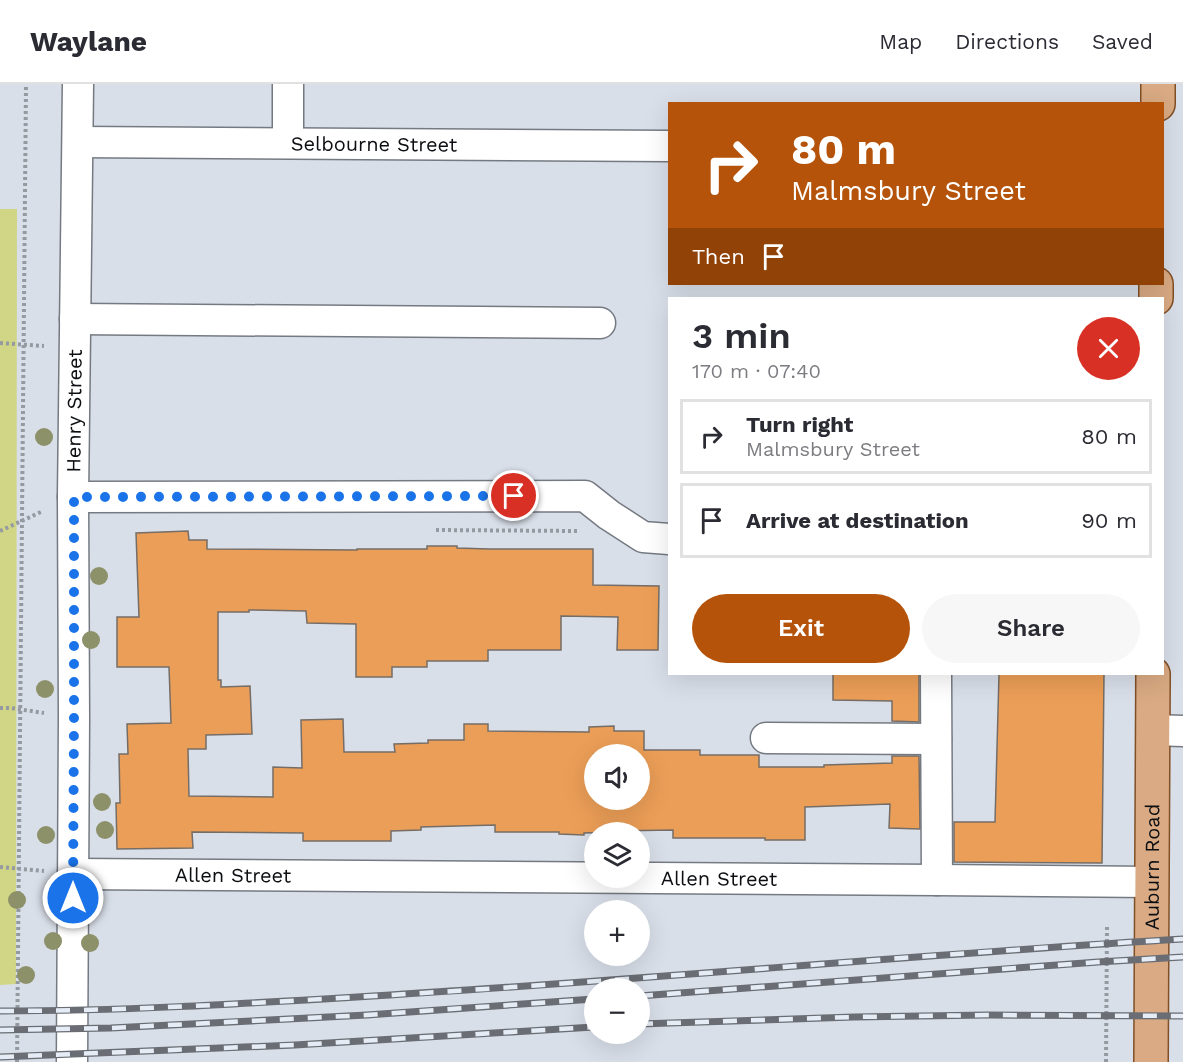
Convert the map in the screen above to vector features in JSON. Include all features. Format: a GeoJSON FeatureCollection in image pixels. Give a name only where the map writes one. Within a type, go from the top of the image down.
{"type":"FeatureCollection","features":[{"type":"Feature","properties":{"kind":"main road"},"geometry":{"type":"LineString","coordinates":[[1158,84],[1158,102]]}},
{"type":"Feature","properties":{"kind":"main road","name":"Auburn Road"},"geometry":{"type":"LineString","coordinates":[[1151,1062],[1151,882],[1168,731],[1153,675]]}},
{"type":"Feature","properties":{"kind":"street","name":"Henry Street"},"geometry":{"type":"LineString","coordinates":[[72,1062],[78,84]]}},
{"type":"Feature","properties":{"kind":"street"},"geometry":{"type":"LineString","coordinates":[[288,84],[288,143]]}},
{"type":"Feature","properties":{"kind":"street","name":"Selbourne Street"},"geometry":{"type":"LineString","coordinates":[[78,142],[668,146]]}},
{"type":"Feature","properties":{"kind":"street"},"geometry":{"type":"LineString","coordinates":[[75,319],[600,323]]}},
{"type":"Feature","properties":{"kind":"street"},"geometry":{"type":"LineString","coordinates":[[74,497],[585,496],[643,537],[668,539]]}},
{"type":"Feature","properties":{"kind":"street"},"geometry":{"type":"LineString","coordinates":[[936,675],[937,880]]}},
{"type":"Feature","properties":{"kind":"street"},"geometry":{"type":"LineString","coordinates":[[766,738],[936,739]]}},
{"type":"Feature","properties":{"kind":"street","name":"Allen Street"},"geometry":{"type":"LineString","coordinates":[[73,874],[1151,882]]}},
{"type":"Feature","properties":{"kind":"path"},"geometry":{"type":"LineString","coordinates":[[17,1062],[26,84]]}},
{"type":"Feature","properties":{"kind":"path"},"geometry":{"type":"LineString","coordinates":[[0,343],[75,348]]}},
{"type":"Feature","properties":{"kind":"path"},"geometry":{"type":"LineString","coordinates":[[0,531],[74,497]]}},
{"type":"Feature","properties":{"kind":"path"},"geometry":{"type":"LineString","coordinates":[[427,530],[580,531]]}},
{"type":"Feature","properties":{"kind":"path"},"geometry":{"type":"LineString","coordinates":[[0,708],[21,709],[74,718]]}},
{"type":"Feature","properties":{"kind":"path"},"geometry":{"type":"LineString","coordinates":[[0,867],[73,874]]}},
{"type":"Feature","properties":{"kind":"path"},"geometry":{"type":"LineString","coordinates":[[1106,1062],[1107,926]]}},
{"type":"Feature","properties":{"kind":"green space"},"geometry":{"type":"Polygon","coordinates":[[[0,209],[17,209],[16,984],[0,985],[0,209]]]}},
{"type":"Feature","properties":{"kind":"building"},"geometry":{"type":"Polygon","coordinates":[[[188,531],[189,540],[207,540],[207,549],[357,550],[457,546],[457,548],[489,549],[593,549],[593,585],[659,586],[658,650],[617,650],[618,617],[561,616],[561,650],[488,650],[488,661],[427,661],[427,667],[392,667],[392,677],[356,677],[356,624],[307,623],[306,611],[218,612],[218,680],[221,680],[221,687],[250,686],[252,734],[206,735],[206,749],[188,749],[189,796],[273,797],[273,767],[302,768],[301,720],[343,719],[344,752],[395,752],[394,744],[428,743],[428,740],[464,740],[464,724],[488,724],[488,731],[589,732],[589,727],[614,726],[614,731],[644,731],[644,744],[584,744],[584,810],[650,810],[650,750],[700,750],[700,755],[759,755],[759,767],[824,767],[824,765],[892,763],[892,756],[919,756],[920,829],[889,828],[890,804],[805,807],[805,840],[673,838],[673,830],[650,830],[650,822],[584,822],[584,835],[559,834],[559,832],[495,832],[495,825],[421,827],[421,830],[391,831],[391,841],[303,841],[303,833],[192,832],[193,848],[117,849],[116,803],[120,803],[119,754],[128,754],[127,724],[171,723],[169,667],[117,667],[117,617],[139,617],[136,533],[188,531]]]}},
{"type":"Feature","properties":{"kind":"building"},"geometry":{"type":"Polygon","coordinates":[[[833,675],[919,675],[919,722],[892,721],[892,701],[833,700],[833,675]]]}},
{"type":"Feature","properties":{"kind":"building"},"geometry":{"type":"Polygon","coordinates":[[[999,675],[1104,675],[1102,863],[954,862],[954,822],[995,822],[999,675]]]}},
{"type":"Feature","properties":{"kind":"railway"},"geometry":{"type":"LineString","coordinates":[[0,1011],[223,1005],[357,997],[1183,939]]}},
{"type":"Feature","properties":{"kind":"railway"},"geometry":{"type":"LineString","coordinates":[[650,995],[1183,957]]}},
{"type":"Feature","properties":{"kind":"railway"},"geometry":{"type":"LineString","coordinates":[[0,1030],[111,1028],[367,1015],[584,1000]]}},
{"type":"Feature","properties":{"kind":"railway"},"geometry":{"type":"LineString","coordinates":[[650,1024],[988,1015],[1183,1016]]}},
{"type":"Feature","properties":{"kind":"railway"},"geometry":{"type":"LineString","coordinates":[[0,1057],[295,1045],[584,1028]]}},
{"type":"Feature","properties":{"kind":"route"},"geometry":{"type":"LineString","coordinates":[[73,898],[74,497],[514,496]]}}]}
